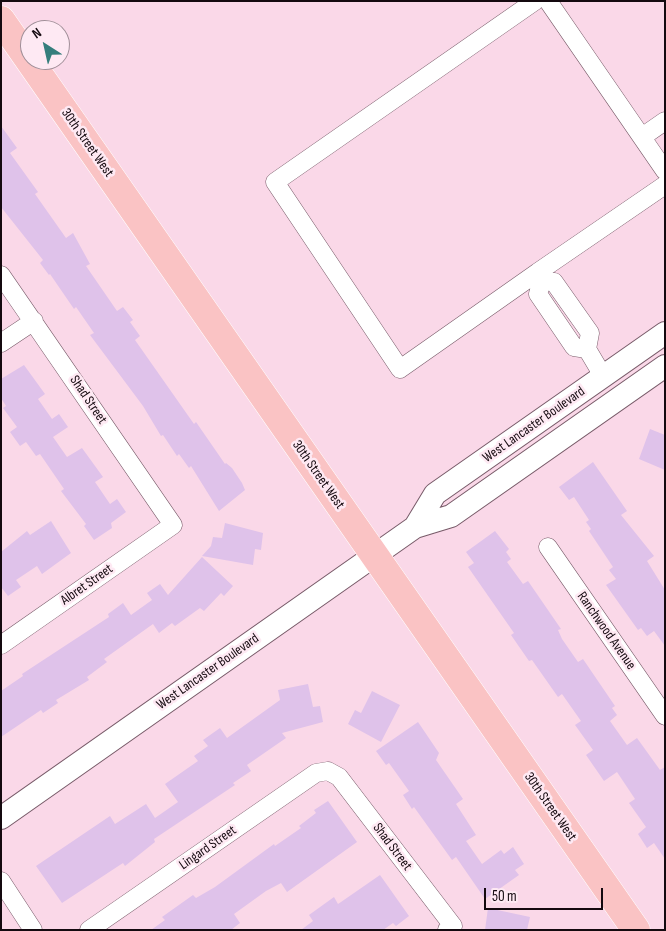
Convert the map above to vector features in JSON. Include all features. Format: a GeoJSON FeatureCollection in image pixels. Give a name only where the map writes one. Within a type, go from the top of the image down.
{"type":"FeatureCollection","features":[{"type":"Feature","properties":{"kind":"main road","name":"30th Street West"},"geometry":{"type":"LineString","coordinates":[[1,20],[636,930]]}},
{"type":"Feature","properties":{"kind":"street"},"geometry":{"type":"LineString","coordinates":[[535,1],[275,182],[400,369],[540,277],[665,185]]}},
{"type":"Feature","properties":{"kind":"street"},"geometry":{"type":"LineString","coordinates":[[548,1],[665,171]]}},
{"type":"Feature","properties":{"kind":"street"},"geometry":{"type":"LineString","coordinates":[[642,138],[665,121]]}},
{"type":"Feature","properties":{"kind":"street","name":"Shad Street"},"geometry":{"type":"LineString","coordinates":[[1,275],[34,320],[173,525]]}},
{"type":"Feature","properties":{"kind":"street"},"geometry":{"type":"LineString","coordinates":[[540,277],[554,282],[590,333],[587,349],[603,376]]}},
{"type":"Feature","properties":{"kind":"street"},"geometry":{"type":"LineString","coordinates":[[1,344],[34,320]]}},
{"type":"Feature","properties":{"kind":"street","name":"West Lancaster Boulevard"},"geometry":{"type":"LineString","coordinates":[[416,527],[435,494],[665,333]]}},
{"type":"Feature","properties":{"kind":"street","name":"West Lancaster Boulevard"},"geometry":{"type":"LineString","coordinates":[[1,818],[416,527],[451,516],[665,366]]}},
{"type":"Feature","properties":{"kind":"street","name":"Albret Street"},"geometry":{"type":"LineString","coordinates":[[1,645],[173,525]]}},
{"type":"Feature","properties":{"kind":"street","name":"Ranchwood Avenue"},"geometry":{"type":"LineString","coordinates":[[548,547],[665,716]]}},
{"type":"Feature","properties":{"kind":"street","name":"Shad Street"},"geometry":{"type":"LineString","coordinates":[[328,771],[339,777],[450,928]]}},
{"type":"Feature","properties":{"kind":"street","name":"Lingard Street"},"geometry":{"type":"LineString","coordinates":[[89,930],[316,773],[328,771]]}},
{"type":"Feature","properties":{"kind":"street"},"geometry":{"type":"LineString","coordinates":[[1,881],[33,930]]}},
{"type":"Feature","properties":{"kind":"building"},"geometry":{"type":"Polygon","coordinates":[[[1,126],[17,148],[10,153],[38,192],[35,194],[66,238],[73,233],[90,264],[86,266],[117,311],[123,307],[133,320],[130,322],[140,336],[135,340],[194,424],[196,422],[225,464],[232,468],[242,483],[245,490],[219,511],[191,466],[189,468],[179,454],[177,456],[163,435],[161,436],[143,406],[90,335],[94,333],[76,307],[74,309],[50,274],[40,263],[43,260],[1,207],[1,126]]]}},
{"type":"Feature","properties":{"kind":"building"},"geometry":{"type":"Polygon","coordinates":[[[24,365],[45,394],[38,399],[52,419],[59,414],[68,427],[53,437],[67,457],[82,448],[103,477],[95,482],[110,504],[117,499],[126,512],[111,523],[112,528],[94,540],[84,526],[86,524],[61,491],[64,489],[40,454],[36,456],[26,442],[20,446],[10,432],[17,427],[3,408],[6,406],[1,398],[1,379],[24,365]]]}},
{"type":"Feature","properties":{"kind":"building"},"geometry":{"type":"Polygon","coordinates":[[[650,429],[665,435],[665,470],[639,459],[650,429]]]}},
{"type":"Feature","properties":{"kind":"building"},"geometry":{"type":"Polygon","coordinates":[[[593,462],[627,511],[621,515],[654,556],[647,561],[665,590],[665,646],[654,631],[647,636],[641,628],[638,630],[606,585],[616,579],[609,570],[613,567],[589,531],[591,529],[586,522],[589,520],[574,497],[569,500],[559,487],[593,462]]]}},
{"type":"Feature","properties":{"kind":"building"},"geometry":{"type":"Polygon","coordinates":[[[51,521],[71,553],[42,574],[37,566],[16,580],[21,587],[8,596],[1,587],[1,552],[27,531],[30,535],[51,521]]]}},
{"type":"Feature","properties":{"kind":"building"},"geometry":{"type":"Polygon","coordinates":[[[225,523],[263,533],[261,550],[255,549],[253,565],[202,556],[211,546],[213,537],[222,538],[225,523]]]}},
{"type":"Feature","properties":{"kind":"building"},"geometry":{"type":"Polygon","coordinates":[[[495,531],[509,549],[506,552],[511,559],[507,562],[523,584],[528,581],[561,629],[558,630],[562,639],[578,662],[583,659],[615,706],[612,708],[617,715],[610,721],[627,745],[637,738],[660,770],[665,767],[665,859],[654,843],[647,848],[638,834],[646,827],[629,803],[635,799],[617,772],[604,781],[586,755],[593,750],[575,725],[581,721],[562,694],[558,697],[532,660],[529,661],[511,635],[514,633],[468,567],[474,563],[466,552],[495,531]]]}},
{"type":"Feature","properties":{"kind":"building"},"geometry":{"type":"Polygon","coordinates":[[[202,557],[233,586],[224,596],[221,593],[204,611],[200,608],[175,626],[172,623],[159,633],[153,624],[104,659],[107,662],[87,677],[89,680],[56,700],[58,703],[43,713],[41,710],[1,737],[1,691],[23,676],[22,674],[109,617],[108,614],[123,603],[131,615],[152,600],[147,593],[160,584],[168,595],[202,557]]]}},
{"type":"Feature","properties":{"kind":"building"},"geometry":{"type":"Polygon","coordinates":[[[308,684],[313,707],[320,706],[323,722],[282,733],[286,738],[247,765],[251,771],[233,783],[235,785],[154,839],[155,842],[125,866],[123,863],[62,903],[36,866],[110,816],[115,824],[146,804],[155,818],[178,802],[165,784],[198,761],[194,756],[208,746],[203,740],[220,728],[227,738],[280,700],[278,690],[308,684]]]}},
{"type":"Feature","properties":{"kind":"building"},"geometry":{"type":"Polygon","coordinates":[[[372,691],[400,705],[381,742],[348,724],[355,710],[361,713],[372,691]]]}},
{"type":"Feature","properties":{"kind":"building"},"geometry":{"type":"Polygon","coordinates":[[[418,722],[439,753],[436,760],[463,799],[456,804],[476,835],[466,841],[482,864],[501,850],[504,854],[513,847],[524,864],[515,870],[519,875],[485,899],[456,857],[452,860],[414,807],[412,809],[403,795],[409,791],[389,763],[386,765],[376,751],[418,722]]]}},
{"type":"Feature","properties":{"kind":"building"},"geometry":{"type":"Polygon","coordinates":[[[328,801],[357,842],[287,892],[281,883],[266,891],[234,914],[240,923],[231,930],[151,930],[165,920],[162,917],[193,895],[196,898],[215,887],[274,844],[275,846],[301,828],[299,826],[316,813],[314,810],[328,801]]]}},
{"type":"Feature","properties":{"kind":"building"},"geometry":{"type":"Polygon","coordinates":[[[380,875],[409,916],[396,926],[393,923],[383,930],[301,930],[313,921],[309,915],[334,897],[338,904],[380,875]]]}},
{"type":"Feature","properties":{"kind":"building"},"geometry":{"type":"Polygon","coordinates":[[[488,908],[530,917],[527,930],[485,930],[488,908]]]}}]}
